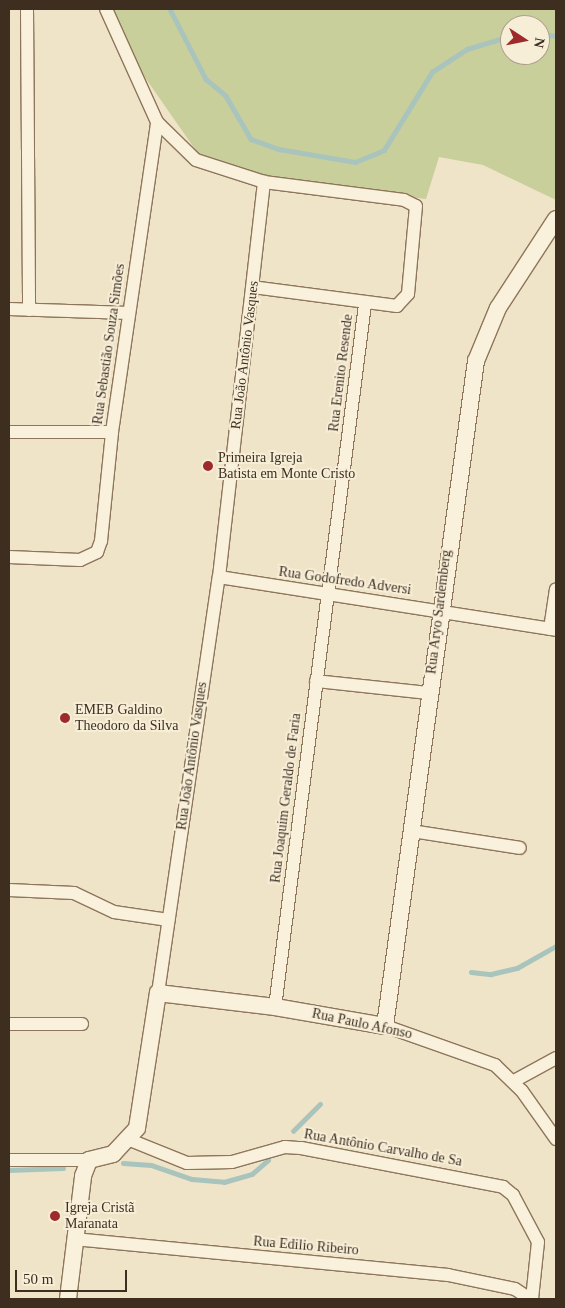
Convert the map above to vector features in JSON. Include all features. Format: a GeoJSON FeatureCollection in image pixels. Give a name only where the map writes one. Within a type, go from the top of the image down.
{"type":"FeatureCollection","features":[{"type":"Feature","properties":{"kind":"street"},"geometry":{"type":"LineString","coordinates":[[27,9],[29,310]]}},
{"type":"Feature","properties":{"kind":"street"},"geometry":{"type":"LineString","coordinates":[[106,9],[157,122],[196,160],[264,182],[404,200],[416,206],[408,294],[397,306],[365,304],[253,287]]}},
{"type":"Feature","properties":{"kind":"street","name":"Rua Sebastião Souza Simões"},"geometry":{"type":"LineString","coordinates":[[9,557],[80,560],[97,552],[102,541],[112,432],[157,122]]}},
{"type":"Feature","properties":{"kind":"street","name":"Rua João Antônio Vasques"},"geometry":{"type":"LineString","coordinates":[[130,1140],[141,1114],[219,577],[264,182]]}},
{"type":"Feature","properties":{"kind":"street","name":"Rua Aryo Sardemberg"},"geometry":{"type":"LineString","coordinates":[[385,1026],[412,831],[439,609],[476,361],[498,308],[556,219]]}},
{"type":"Feature","properties":{"kind":"street","name":"Rua Erenito Resende"},"geometry":{"type":"LineString","coordinates":[[328,594],[365,304]]}},
{"type":"Feature","properties":{"kind":"street"},"geometry":{"type":"LineString","coordinates":[[9,309],[128,313]]}},
{"type":"Feature","properties":{"kind":"street"},"geometry":{"type":"LineString","coordinates":[[9,432],[112,432]]}},
{"type":"Feature","properties":{"kind":"street","name":"Rua Godofredo Adversi"},"geometry":{"type":"LineString","coordinates":[[219,577],[439,609],[553,629]]}},
{"type":"Feature","properties":{"kind":"street"},"geometry":{"type":"LineString","coordinates":[[553,629],[556,589]]}},
{"type":"Feature","properties":{"kind":"street","name":"Rua Joaquim Geraldo de Faria"},"geometry":{"type":"LineString","coordinates":[[275,1006],[328,594]]}},
{"type":"Feature","properties":{"kind":"street"},"geometry":{"type":"LineString","coordinates":[[316,681],[429,693]]}},
{"type":"Feature","properties":{"kind":"street"},"geometry":{"type":"LineString","coordinates":[[412,831],[520,848]]}},
{"type":"Feature","properties":{"kind":"street"},"geometry":{"type":"LineString","coordinates":[[9,890],[74,893],[114,912],[168,920]]}},
{"type":"Feature","properties":{"kind":"street","name":"Rua Paulo Afonso"},"geometry":{"type":"LineString","coordinates":[[158,993],[275,1006],[385,1026],[478,1056],[514,1081],[556,1139]]}},
{"type":"Feature","properties":{"kind":"street"},"geometry":{"type":"LineString","coordinates":[[9,1024],[82,1024]]}},
{"type":"Feature","properties":{"kind":"street"},"geometry":{"type":"LineString","coordinates":[[514,1081],[556,1058]]}},
{"type":"Feature","properties":{"kind":"street"},"geometry":{"type":"LineString","coordinates":[[9,1160],[89,1160],[113,1154],[130,1140]]}},
{"type":"Feature","properties":{"kind":"street","name":"Rua Antônio Carvalho de Sa"},"geometry":{"type":"LineString","coordinates":[[130,1140],[187,1163],[232,1162],[285,1147],[301,1148],[488,1182],[513,1195],[529,1222],[540,1251],[531,1299]]}},
{"type":"Feature","properties":{"kind":"street"},"geometry":{"type":"LineString","coordinates":[[68,1299],[74,1239],[89,1160]]}},
{"type":"Feature","properties":{"kind":"street","name":"Rua Edilio Ribeiro"},"geometry":{"type":"LineString","coordinates":[[74,1239],[448,1275],[515,1289],[531,1299]]}},
{"type":"Feature","properties":{"kind":"green space"},"geometry":{"type":"Polygon","coordinates":[[[111,9],[556,9],[556,200],[483,165],[439,157],[426,199],[280,182],[199,155],[130,56],[111,9]]]}},
{"type":"Feature","properties":{"kind":"waterway"},"geometry":{"type":"LineString","coordinates":[[170,9],[206,79],[226,96],[251,139],[279,149],[355,162],[384,150],[432,72],[467,49],[500,39]]}},
{"type":"Feature","properties":{"kind":"waterway"},"geometry":{"type":"LineString","coordinates":[[550,35],[556,36]]}},
{"type":"Feature","properties":{"kind":"waterway"},"geometry":{"type":"LineString","coordinates":[[471,972],[491,974],[517,968],[556,946]]}},
{"type":"Feature","properties":{"kind":"waterway"},"geometry":{"type":"LineString","coordinates":[[293,1131],[320,1104]]}},
{"type":"Feature","properties":{"kind":"waterway"},"geometry":{"type":"LineString","coordinates":[[123,1163],[151,1165],[192,1179],[224,1182],[252,1174],[268,1160]]}},
{"type":"Feature","properties":{"kind":"waterway"},"geometry":{"type":"LineString","coordinates":[[9,1170],[63,1168]]}},
{"type":"Feature","properties":{"kind":"place","name":"Primeira Igreja Batista em Monte Cristo"},"geometry":{"type":"Point","coordinates":[208,466]}},
{"type":"Feature","properties":{"kind":"place","name":"EMEB Galdino Theodoro da Silva"},"geometry":{"type":"Point","coordinates":[65,718]}},
{"type":"Feature","properties":{"kind":"place","name":"Igreja Cristã Maranata"},"geometry":{"type":"Point","coordinates":[55,1216]}}]}
